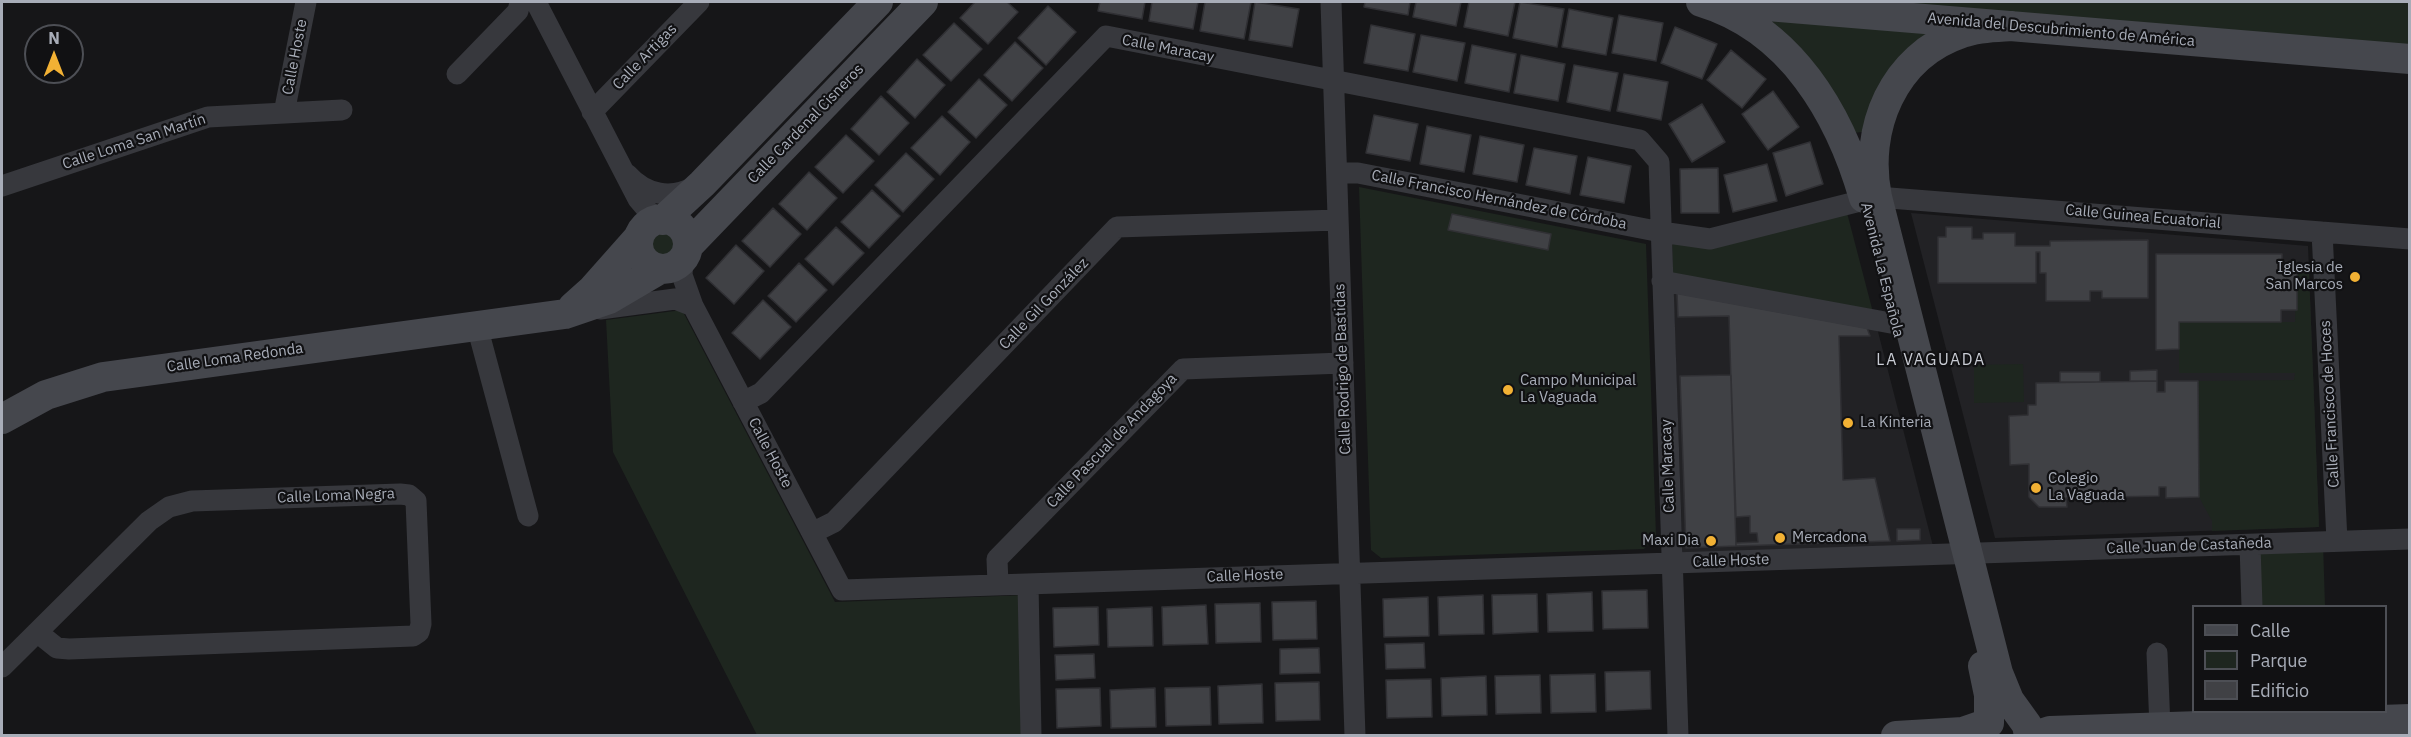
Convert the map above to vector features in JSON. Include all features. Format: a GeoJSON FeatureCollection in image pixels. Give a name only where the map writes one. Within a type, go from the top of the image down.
{"type":"FeatureCollection","features":[{"type":"Feature","properties":{"kind":"street","name":"Calle Hoste"},"geometry":{"type":"LineString","coordinates":[[284,113],[306,2]]}},
{"type":"Feature","properties":{"kind":"street","name":"Calle Artigas"},"geometry":{"type":"LineString","coordinates":[[592,112],[699,2]]}},
{"type":"Feature","properties":{"kind":"street"},"geometry":{"type":"LineString","coordinates":[[596,301],[651,228],[702,184],[878,2]]}},
{"type":"Feature","properties":{"kind":"street","name":"Calle Cardenal Cisneros"},"geometry":{"type":"LineString","coordinates":[[596,301],[677,258],[923,2]]}},
{"type":"Feature","properties":{"kind":"street","name":"Calle Rodrigo de Bastidas"},"geometry":{"type":"LineString","coordinates":[[1331,2],[1355,735]]}},
{"type":"Feature","properties":{"kind":"street","name":"Avenida La Española"},"geometry":{"type":"LineString","coordinates":[[1701,2],[1744,21],[1779,47],[1812,84],[1833,118],[1870,198],[1961,553],[1988,686],[1976,732]]}},
{"type":"Feature","properties":{"kind":"street","name":"Avenida del Descubrimiento de América"},"geometry":{"type":"LineString","coordinates":[[1713,2],[2409,59]]}},
{"type":"Feature","properties":{"kind":"street"},"geometry":{"type":"LineString","coordinates":[[457,74],[518,11],[529,3],[592,112],[638,199],[648,212],[651,228],[638,249],[644,260],[677,258],[686,235],[679,225],[651,228]]}},
{"type":"Feature","properties":{"kind":"street"},"geometry":{"type":"LineString","coordinates":[[1833,118],[1843,128],[1857,133],[1868,129],[1881,113],[1897,82],[1920,57],[1948,39],[1976,29],[2012,26]]}},
{"type":"Feature","properties":{"kind":"street","name":"Calle Maracay"},"geometry":{"type":"LineString","coordinates":[[743,402],[761,393],[1106,36],[1640,140],[1659,162],[1678,735]]}},
{"type":"Feature","properties":{"kind":"street","name":"Calle Loma San Martín"},"geometry":{"type":"LineString","coordinates":[[2,186],[208,117],[342,110]]}},
{"type":"Feature","properties":{"kind":"street"},"geometry":{"type":"LineString","coordinates":[[1661,232],[1710,239],[1870,198],[1873,157],[1881,113]]}},
{"type":"Feature","properties":{"kind":"street"},"geometry":{"type":"LineString","coordinates":[[618,161],[634,182],[652,192],[675,194],[702,184]]}},
{"type":"Feature","properties":{"kind":"street","name":"Calle Francisco Hernández de Córdoba"},"geometry":{"type":"LineString","coordinates":[[1336,173],[1358,173],[1661,232]]}},
{"type":"Feature","properties":{"kind":"street","name":"Avenida La Española"},"geometry":{"type":"LineString","coordinates":[[1870,198],[1896,324],[1961,553],[2002,683],[2034,730]]}},
{"type":"Feature","properties":{"kind":"street","name":"Calle Guinea Ecuatorial"},"geometry":{"type":"LineString","coordinates":[[1870,198],[2409,239]]}},
{"type":"Feature","properties":{"kind":"street","name":"Calle Gil González"},"geometry":{"type":"LineString","coordinates":[[812,534],[834,522],[1117,227],[1338,220]]}},
{"type":"Feature","properties":{"kind":"street","name":"Calle Francisco de Hoces"},"geometry":{"type":"LineString","coordinates":[[2322,232],[2337,541]]}},
{"type":"Feature","properties":{"kind":"street","name":"Calle Hoste"},"geometry":{"type":"LineString","coordinates":[[677,258],[693,306],[842,590],[1961,553]]}},
{"type":"Feature","properties":{"kind":"street"},"geometry":{"type":"LineString","coordinates":[[1662,281],[1896,324]]}},
{"type":"Feature","properties":{"kind":"street"},"geometry":{"type":"LineString","coordinates":[[596,301],[675,299],[693,306]]}},
{"type":"Feature","properties":{"kind":"street","name":"Calle Loma Redonda"},"geometry":{"type":"LineString","coordinates":[[2,419],[55,392],[103,377],[556,315],[577,304],[596,301]]}},
{"type":"Feature","properties":{"kind":"street"},"geometry":{"type":"LineString","coordinates":[[477,326],[528,516]]}},
{"type":"Feature","properties":{"kind":"street","name":"Calle Pascual de Andagoya"},"geometry":{"type":"LineString","coordinates":[[998,585],[997,559],[1183,369],[1343,363]]}},
{"type":"Feature","properties":{"kind":"street","name":"Calle Loma Negra"},"geometry":{"type":"LineString","coordinates":[[2,667],[37,632],[150,521],[177,504],[192,501],[400,494],[409,495],[416,501],[421,624],[419,632],[413,636],[69,650],[57,648],[37,632]]}},
{"type":"Feature","properties":{"kind":"street","name":"Calle Juan de Castañeda"},"geometry":{"type":"LineString","coordinates":[[1961,553],[2409,539]]}},
{"type":"Feature","properties":{"kind":"street"},"geometry":{"type":"LineString","coordinates":[[2250,544],[2252,605]]}},
{"type":"Feature","properties":{"kind":"street"},"geometry":{"type":"LineString","coordinates":[[1028,584],[1031,735]]}},
{"type":"Feature","properties":{"kind":"street"},"geometry":{"type":"LineString","coordinates":[[2157,653],[2160,728]]}},
{"type":"Feature","properties":{"kind":"street"},"geometry":{"type":"LineString","coordinates":[[1896,735],[1976,732],[2005,712],[2012,712],[2034,730],[2160,728],[2255,718],[2311,729],[2409,719]]}},
{"type":"Feature","properties":{"kind":"shaded area"},"geometry":{"type":"Polygon","coordinates":[[[1911,213],[2308,246],[2319,527],[1995,538],[1911,213]]]}},
{"type":"Feature","properties":{"kind":"shaded area"},"geometry":{"type":"Polygon","coordinates":[[[1673,283],[1875,320],[1935,554],[1683,563],[1673,283]]]}},
{"type":"Feature","properties":{"kind":"green space"},"geometry":{"type":"Polygon","coordinates":[[[1701,2],[2409,2],[2409,59],[1962,33],[1862,132],[1853,133],[1826,105],[1701,2]]]}},
{"type":"Feature","properties":{"kind":"green space","name":"Campo Municipal La Vaguada"},"geometry":{"type":"Polygon","coordinates":[[[1359,187],[1646,244],[1656,536],[1644,549],[1381,558],[1371,550],[1359,187]]]}},
{"type":"Feature","properties":{"kind":"green space"},"geometry":{"type":"Polygon","coordinates":[[[1845,205],[1875,320],[1673,283],[1672,232],[1710,239],[1845,205]]]}},
{"type":"Feature","properties":{"kind":"green space"},"geometry":{"type":"Polygon","coordinates":[[[651,223],[679,225],[683,230],[678,264],[648,264],[640,255],[646,226],[651,223]]]}},
{"type":"Feature","properties":{"kind":"green space"},"geometry":{"type":"Polygon","coordinates":[[[2297,271],[2309,271],[2319,527],[2212,531],[2212,521],[2199,497],[2198,381],[2294,380],[2295,373],[2179,373],[2179,322],[2295,322],[2297,271]]]}},
{"type":"Feature","properties":{"kind":"green space"},"geometry":{"type":"Polygon","coordinates":[[[682,310],[835,602],[1028,595],[1031,735],[757,735],[613,452],[606,320],[682,310]]]}},
{"type":"Feature","properties":{"kind":"green space"},"geometry":{"type":"Polygon","coordinates":[[[2023,364],[2024,402],[1974,403],[1974,365],[2023,364]]]}},
{"type":"Feature","properties":{"kind":"green space"},"geometry":{"type":"Polygon","coordinates":[[[2323,542],[2325,605],[2252,605],[2250,545],[2323,542]]]}},
{"type":"Feature","properties":{"kind":"building"},"geometry":{"type":"Polygon","coordinates":[[[975,2],[1007,2],[1018,12],[988,44],[960,18],[975,2]]]}},
{"type":"Feature","properties":{"kind":"building"},"geometry":{"type":"Polygon","coordinates":[[[1100,2],[1145,2],[1142,19],[1098,11],[1100,2]]]}},
{"type":"Feature","properties":{"kind":"building"},"geometry":{"type":"Polygon","coordinates":[[[1152,2],[1198,2],[1193,29],[1149,21],[1152,2]]]}},
{"type":"Feature","properties":{"kind":"building"},"geometry":{"type":"Polygon","coordinates":[[[1205,2],[1251,2],[1244,39],[1200,31],[1205,2]]]}},
{"type":"Feature","properties":{"kind":"building"},"geometry":{"type":"Polygon","coordinates":[[[1255,2],[1299,9],[1292,47],[1249,40],[1255,2]]]}},
{"type":"Feature","properties":{"kind":"building"},"geometry":{"type":"Polygon","coordinates":[[[1365,2],[1410,2],[1408,15],[1364,7],[1365,2]]]}},
{"type":"Feature","properties":{"kind":"building"},"geometry":{"type":"Polygon","coordinates":[[[1416,2],[1461,2],[1456,26],[1413,17],[1416,2]]]}},
{"type":"Feature","properties":{"kind":"building"},"geometry":{"type":"Polygon","coordinates":[[[1469,2],[1515,2],[1508,36],[1464,27],[1469,2]]]}},
{"type":"Feature","properties":{"kind":"building"},"geometry":{"type":"Polygon","coordinates":[[[1520,2],[1564,9],[1557,47],[1513,38],[1520,2]]]}},
{"type":"Feature","properties":{"kind":"building"},"geometry":{"type":"Polygon","coordinates":[[[1048,6],[1076,32],[1046,65],[1018,38],[1048,6]]]}},
{"type":"Feature","properties":{"kind":"building"},"geometry":{"type":"Polygon","coordinates":[[[1569,9],[1613,18],[1606,55],[1562,47],[1569,9]]]}},
{"type":"Feature","properties":{"kind":"building"},"geometry":{"type":"Polygon","coordinates":[[[1619,15],[1663,23],[1656,61],[1612,53],[1619,15]]]}},
{"type":"Feature","properties":{"kind":"building"},"geometry":{"type":"Polygon","coordinates":[[[954,23],[982,49],[951,81],[923,55],[954,23]]]}},
{"type":"Feature","properties":{"kind":"building"},"geometry":{"type":"Polygon","coordinates":[[[1371,25],[1415,34],[1408,71],[1364,63],[1371,25]]]}},
{"type":"Feature","properties":{"kind":"building"},"geometry":{"type":"Polygon","coordinates":[[[1675,27],[1717,44],[1702,79],[1661,63],[1675,27]]]}},
{"type":"Feature","properties":{"kind":"building"},"geometry":{"type":"Polygon","coordinates":[[[1421,35],[1465,43],[1457,81],[1413,72],[1421,35]]]}},
{"type":"Feature","properties":{"kind":"building"},"geometry":{"type":"Polygon","coordinates":[[[1015,42],[1043,68],[1012,101],[984,75],[1015,42]]]}},
{"type":"Feature","properties":{"kind":"building"},"geometry":{"type":"Polygon","coordinates":[[[1472,45],[1516,54],[1509,92],[1465,83],[1472,45]]]}},
{"type":"Feature","properties":{"kind":"building"},"geometry":{"type":"Polygon","coordinates":[[[1731,50],[1766,79],[1742,108],[1707,80],[1731,50]]]}},
{"type":"Feature","properties":{"kind":"building"},"geometry":{"type":"Polygon","coordinates":[[[1521,55],[1565,64],[1558,101],[1514,93],[1521,55]]]}},
{"type":"Feature","properties":{"kind":"building"},"geometry":{"type":"Polygon","coordinates":[[[917,59],[945,85],[915,118],[887,92],[917,59]]]}},
{"type":"Feature","properties":{"kind":"building"},"geometry":{"type":"Polygon","coordinates":[[[1574,65],[1618,73],[1610,111],[1567,102],[1574,65]]]}},
{"type":"Feature","properties":{"kind":"building"},"geometry":{"type":"Polygon","coordinates":[[[1624,74],[1668,82],[1661,120],[1617,111],[1624,74]]]}},
{"type":"Feature","properties":{"kind":"building"},"geometry":{"type":"Polygon","coordinates":[[[979,79],[1007,105],[976,138],[948,112],[979,79]]]}},
{"type":"Feature","properties":{"kind":"building"},"geometry":{"type":"Polygon","coordinates":[[[1773,91],[1799,127],[1768,150],[1742,114],[1773,91]]]}},
{"type":"Feature","properties":{"kind":"building"},"geometry":{"type":"Polygon","coordinates":[[[881,96],[909,123],[879,155],[851,129],[881,96]]]}},
{"type":"Feature","properties":{"kind":"building"},"geometry":{"type":"Polygon","coordinates":[[[1702,104],[1725,142],[1692,162],[1669,124],[1702,104]]]}},
{"type":"Feature","properties":{"kind":"building"},"geometry":{"type":"Polygon","coordinates":[[[1374,115],[1418,124],[1410,161],[1366,153],[1374,115]]]}},
{"type":"Feature","properties":{"kind":"building"},"geometry":{"type":"Polygon","coordinates":[[[942,116],[970,142],[940,175],[911,148],[942,116]]]}},
{"type":"Feature","properties":{"kind":"building"},"geometry":{"type":"Polygon","coordinates":[[[1427,126],[1471,135],[1464,172],[1420,164],[1427,126]]]}},
{"type":"Feature","properties":{"kind":"building"},"geometry":{"type":"Polygon","coordinates":[[[846,135],[874,161],[843,193],[815,167],[846,135]]]}},
{"type":"Feature","properties":{"kind":"building"},"geometry":{"type":"Polygon","coordinates":[[[1480,136],[1524,145],[1517,182],[1473,174],[1480,136]]]}},
{"type":"Feature","properties":{"kind":"building"},"geometry":{"type":"Polygon","coordinates":[[[1810,142],[1823,184],[1786,196],[1773,153],[1810,142]]]}},
{"type":"Feature","properties":{"kind":"building"},"geometry":{"type":"Polygon","coordinates":[[[1534,148],[1577,156],[1570,194],[1526,185],[1534,148]]]}},
{"type":"Feature","properties":{"kind":"building"},"geometry":{"type":"Polygon","coordinates":[[[906,153],[934,179],[903,212],[875,185],[906,153]]]}},
{"type":"Feature","properties":{"kind":"building"},"geometry":{"type":"Polygon","coordinates":[[[1588,157],[1631,166],[1624,203],[1580,195],[1588,157]]]}},
{"type":"Feature","properties":{"kind":"building"},"geometry":{"type":"Polygon","coordinates":[[[1767,164],[1777,201],[1733,212],[1724,175],[1767,164]]]}},
{"type":"Feature","properties":{"kind":"building"},"geometry":{"type":"Polygon","coordinates":[[[1718,168],[1719,213],[1681,213],[1680,169],[1718,168]]]}},
{"type":"Feature","properties":{"kind":"building"},"geometry":{"type":"Polygon","coordinates":[[[809,172],[837,198],[807,230],[779,204],[809,172]]]}},
{"type":"Feature","properties":{"kind":"building"},"geometry":{"type":"Polygon","coordinates":[[[872,190],[900,216],[869,248],[841,222],[872,190]]]}},
{"type":"Feature","properties":{"kind":"building"},"geometry":{"type":"Polygon","coordinates":[[[773,208],[801,234],[770,267],[742,241],[773,208]]]}},
{"type":"Feature","properties":{"kind":"building"},"geometry":{"type":"Polygon","coordinates":[[[1452,214],[1551,234],[1548,250],[1448,230],[1452,214]]]}},
{"type":"Feature","properties":{"kind":"building"},"geometry":{"type":"Polygon","coordinates":[[[836,227],[864,253],[833,285],[805,259],[836,227]]]}},
{"type":"Feature","properties":{"kind":"building"},"geometry":{"type":"Polygon","coordinates":[[[1946,227],[1972,227],[1972,239],[1983,239],[1983,233],[2015,233],[2015,246],[2050,246],[2050,241],[2148,240],[2148,298],[2102,298],[2102,291],[2090,291],[2090,301],[2046,301],[2046,273],[2040,273],[2040,252],[2036,252],[2036,283],[1938,283],[1938,237],[1946,237],[1946,227]]]}},
{"type":"Feature","properties":{"kind":"building"},"geometry":{"type":"Polygon","coordinates":[[[736,245],[764,271],[734,304],[706,278],[736,245]]]}},
{"type":"Feature","properties":{"kind":"building"},"geometry":{"type":"Polygon","coordinates":[[[2156,254],[2282,254],[2282,271],[2297,271],[2297,310],[2281,310],[2281,322],[2179,322],[2179,349],[2156,350],[2156,254]]]}},
{"type":"Feature","properties":{"kind":"building"},"geometry":{"type":"Polygon","coordinates":[[[799,263],[827,290],[796,322],[768,296],[799,263]]]}},
{"type":"Feature","properties":{"kind":"building"},"geometry":{"type":"Polygon","coordinates":[[[1677,293],[1867,328],[1870,336],[1839,336],[1843,480],[1875,478],[1890,541],[1736,546],[1729,316],[1678,317],[1677,293]]]}},
{"type":"Feature","properties":{"kind":"building"},"geometry":{"type":"Polygon","coordinates":[[[763,300],[791,327],[760,359],[732,333],[763,300]]]}},
{"type":"Feature","properties":{"kind":"building"},"geometry":{"type":"Polygon","coordinates":[[[2157,370],[2157,381],[2130,381],[2130,371],[2157,370]]]}},
{"type":"Feature","properties":{"kind":"building"},"geometry":{"type":"Polygon","coordinates":[[[2060,372],[2100,372],[2100,382],[2060,382],[2060,372]]]}},
{"type":"Feature","properties":{"kind":"building"},"geometry":{"type":"Polygon","coordinates":[[[1731,375],[1736,517],[1750,516],[1750,533],[1757,533],[1758,542],[1736,543],[1736,546],[1686,548],[1680,376],[1731,375]]]}},
{"type":"Feature","properties":{"kind":"building"},"geometry":{"type":"Polygon","coordinates":[[[2157,381],[2157,392],[2165,392],[2165,381],[2198,381],[2199,497],[2166,498],[2166,487],[2159,487],[2159,496],[2066,498],[2067,507],[2039,507],[2029,497],[2029,464],[2010,465],[2009,416],[2028,415],[2028,405],[2036,405],[2036,383],[2157,381]]]}},
{"type":"Feature","properties":{"kind":"building"},"geometry":{"type":"Polygon","coordinates":[[[1897,529],[1920,529],[1920,540],[1897,541],[1897,529]]]}},
{"type":"Feature","properties":{"kind":"building"},"geometry":{"type":"Polygon","coordinates":[[[1647,590],[1648,628],[1603,629],[1602,591],[1647,590]]]}},
{"type":"Feature","properties":{"kind":"building"},"geometry":{"type":"Polygon","coordinates":[[[1592,592],[1593,631],[1548,632],[1547,594],[1592,592]]]}},
{"type":"Feature","properties":{"kind":"building"},"geometry":{"type":"Polygon","coordinates":[[[1537,594],[1538,632],[1493,634],[1492,595],[1537,594]]]}},
{"type":"Feature","properties":{"kind":"building"},"geometry":{"type":"Polygon","coordinates":[[[1483,595],[1484,634],[1439,635],[1438,597],[1483,595]]]}},
{"type":"Feature","properties":{"kind":"building"},"geometry":{"type":"Polygon","coordinates":[[[1428,597],[1429,636],[1384,637],[1383,599],[1428,597]]]}},
{"type":"Feature","properties":{"kind":"building"},"geometry":{"type":"Polygon","coordinates":[[[1316,601],[1317,639],[1273,640],[1272,602],[1316,601]]]}},
{"type":"Feature","properties":{"kind":"building"},"geometry":{"type":"Polygon","coordinates":[[[1260,603],[1261,642],[1216,643],[1215,604],[1260,603]]]}},
{"type":"Feature","properties":{"kind":"building"},"geometry":{"type":"Polygon","coordinates":[[[1206,605],[1208,644],[1163,645],[1162,607],[1206,605]]]}},
{"type":"Feature","properties":{"kind":"building"},"geometry":{"type":"Polygon","coordinates":[[[1098,607],[1099,645],[1054,647],[1053,608],[1098,607]]]}},
{"type":"Feature","properties":{"kind":"building"},"geometry":{"type":"Polygon","coordinates":[[[1152,607],[1153,646],[1108,647],[1107,609],[1152,607]]]}},
{"type":"Feature","properties":{"kind":"building"},"geometry":{"type":"Polygon","coordinates":[[[1424,643],[1425,668],[1386,669],[1385,644],[1424,643]]]}},
{"type":"Feature","properties":{"kind":"building"},"geometry":{"type":"Polygon","coordinates":[[[1319,648],[1320,673],[1280,674],[1280,649],[1319,648]]]}},
{"type":"Feature","properties":{"kind":"building"},"geometry":{"type":"Polygon","coordinates":[[[1094,654],[1095,678],[1056,680],[1055,655],[1094,654]]]}},
{"type":"Feature","properties":{"kind":"building"},"geometry":{"type":"Polygon","coordinates":[[[1650,671],[1651,709],[1606,711],[1605,672],[1650,671]]]}},
{"type":"Feature","properties":{"kind":"building"},"geometry":{"type":"Polygon","coordinates":[[[1595,674],[1596,712],[1551,713],[1550,675],[1595,674]]]}},
{"type":"Feature","properties":{"kind":"building"},"geometry":{"type":"Polygon","coordinates":[[[1540,675],[1541,713],[1496,714],[1495,676],[1540,675]]]}},
{"type":"Feature","properties":{"kind":"building"},"geometry":{"type":"Polygon","coordinates":[[[1486,676],[1487,715],[1442,716],[1441,678],[1486,676]]]}},
{"type":"Feature","properties":{"kind":"building"},"geometry":{"type":"Polygon","coordinates":[[[1431,679],[1432,717],[1387,718],[1386,680],[1431,679]]]}},
{"type":"Feature","properties":{"kind":"building"},"geometry":{"type":"Polygon","coordinates":[[[1319,682],[1320,720],[1276,721],[1275,683],[1319,682]]]}},
{"type":"Feature","properties":{"kind":"building"},"geometry":{"type":"Polygon","coordinates":[[[1262,684],[1263,723],[1219,724],[1218,686],[1262,684]]]}},
{"type":"Feature","properties":{"kind":"building"},"geometry":{"type":"Polygon","coordinates":[[[1210,687],[1211,725],[1166,726],[1165,688],[1210,687]]]}},
{"type":"Feature","properties":{"kind":"building"},"geometry":{"type":"Polygon","coordinates":[[[1100,688],[1101,726],[1057,728],[1056,689],[1100,688]]]}},
{"type":"Feature","properties":{"kind":"building"},"geometry":{"type":"Polygon","coordinates":[[[1155,688],[1156,727],[1111,728],[1110,690],[1155,688]]]}},
{"type":"Feature","properties":{"kind":"place","name":"Iglesia de San Marcos"},"geometry":{"type":"Point","coordinates":[2355,277]}},
{"type":"Feature","properties":{"kind":"place","name":"Campo Municipal La Vaguada"},"geometry":{"type":"Point","coordinates":[1508,390]}},
{"type":"Feature","properties":{"kind":"place","name":"La Kinteria"},"geometry":{"type":"Point","coordinates":[1848,423]}},
{"type":"Feature","properties":{"kind":"place","name":"Colegio La Vaguada"},"geometry":{"type":"Point","coordinates":[2036,488]}},
{"type":"Feature","properties":{"kind":"place","name":"Mercadona"},"geometry":{"type":"Point","coordinates":[1780,538]}},
{"type":"Feature","properties":{"kind":"place","name":"Maxi Dia"},"geometry":{"type":"Point","coordinates":[1711,541]}},
{"type":"Feature","properties":{"kind":"district","name":"LA VAGUADA"},"geometry":{"type":"Point","coordinates":[1931,360]}}]}
